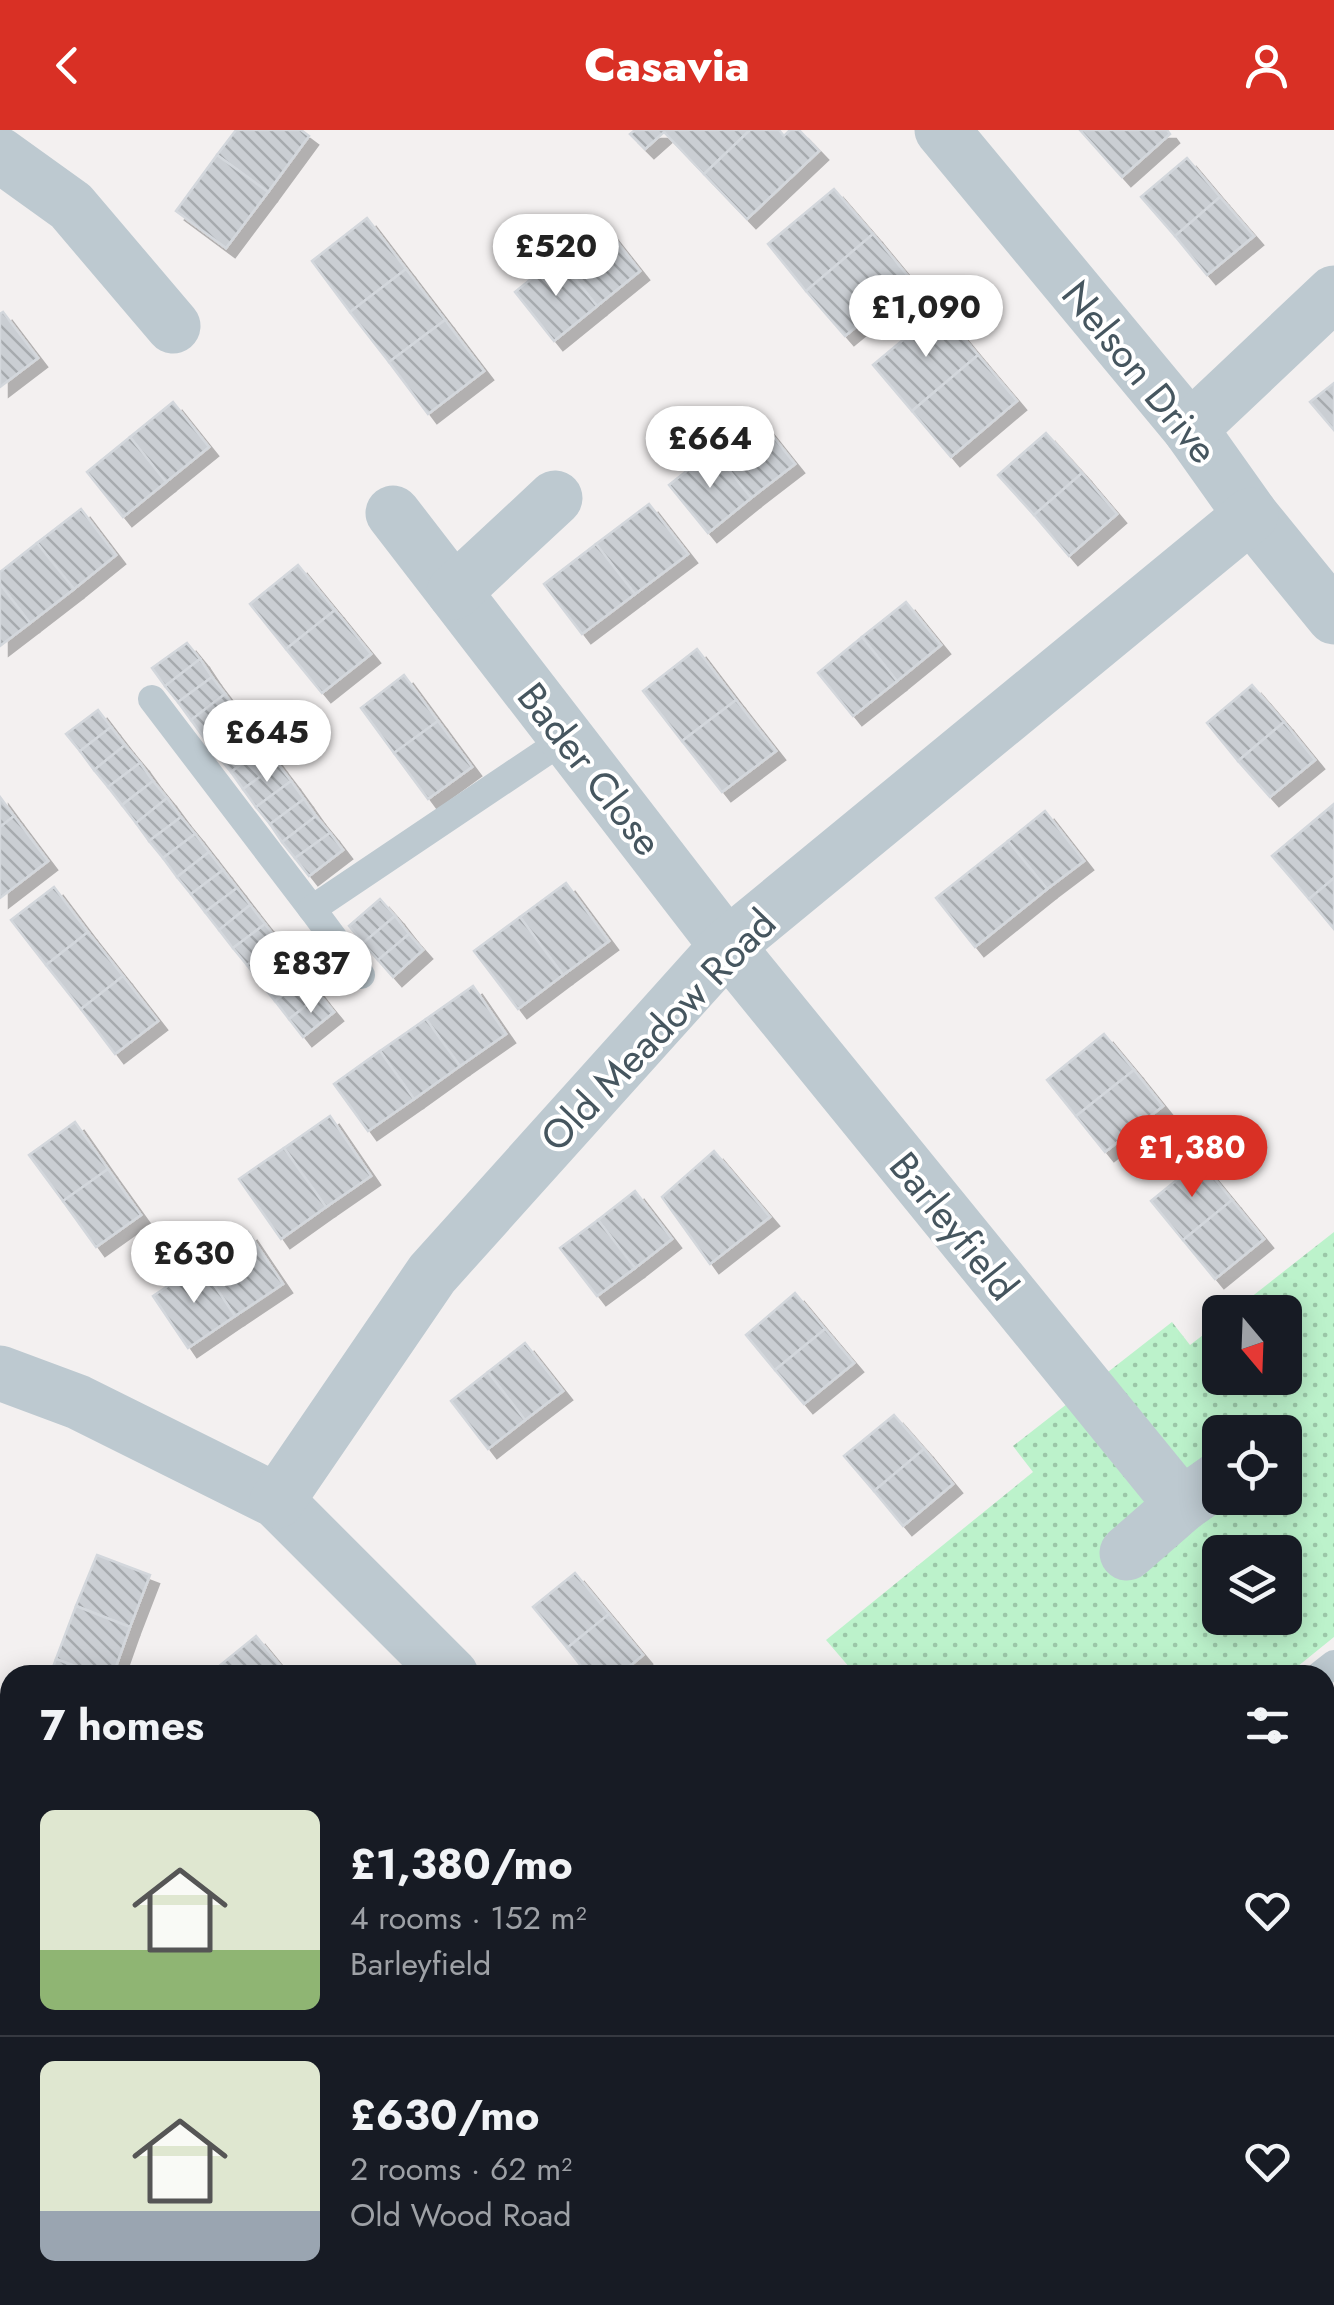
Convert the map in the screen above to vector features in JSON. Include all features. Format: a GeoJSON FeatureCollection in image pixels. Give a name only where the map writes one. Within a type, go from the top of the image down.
{"type":"FeatureCollection","features":[{"type":"Feature","properties":{"kind":"street","name":"Nelson Drive"},"geometry":{"type":"LineString","coordinates":[[942,130],[1190,429],[1251,515],[1334,618]]}},
{"type":"Feature","properties":{"kind":"street"},"geometry":{"type":"LineString","coordinates":[[0,155],[72,206],[173,326]]}},
{"type":"Feature","properties":{"kind":"street"},"geometry":{"type":"LineString","coordinates":[[1190,429],[1334,293]]}},
{"type":"Feature","properties":{"kind":"street"},"geometry":{"type":"LineString","coordinates":[[454,592],[555,498]]}},
{"type":"Feature","properties":{"kind":"street","name":"Bader Close"},"geometry":{"type":"LineString","coordinates":[[393,513],[727,946]]}},
{"type":"Feature","properties":{"kind":"street","name":"Old Meadow Road"},"geometry":{"type":"LineString","coordinates":[[277,1501],[432,1274],[727,946],[1251,515]]}},
{"type":"Feature","properties":{"kind":"street","name":"Barleyfield"},"geometry":{"type":"LineString","coordinates":[[727,946],[1201,1492],[1127,1553]]}},
{"type":"Feature","properties":{"kind":"street"},"geometry":{"type":"LineString","coordinates":[[0,1373],[78,1402],[277,1501],[441,1665]]}},
{"type":"Feature","properties":{"kind":"lane"},"geometry":{"type":"LineString","coordinates":[[152,699],[361,975]]}},
{"type":"Feature","properties":{"kind":"lane"},"geometry":{"type":"LineString","coordinates":[[312,910],[565,739]]}},
{"type":"Feature","properties":{"kind":"green space"},"geometry":{"type":"Polygon","coordinates":[[[1334,1232],[1334,1637],[1299,1665],[847,1665],[826,1640],[1033,1472],[1013,1446],[1172,1322],[1190,1345],[1202,1336],[1202,1395],[1302,1395],[1302,1295],[1254,1295],[1334,1232]]]}},
{"type":"Feature","properties":{"kind":"building"},"geometry":{"type":"Polygon","coordinates":[[[236,130],[301,130],[309,136],[268,192],[217,155],[236,130]]]}},
{"type":"Feature","properties":{"kind":"building"},"geometry":{"type":"Polygon","coordinates":[[[635,130],[750,130],[704,174],[664,132],[645,149],[630,134],[635,130]]]}},
{"type":"Feature","properties":{"kind":"building"},"geometry":{"type":"Polygon","coordinates":[[[750,130],[779,130],[784,136],[790,130],[799,130],[819,151],[747,219],[704,174],[750,130]]]}},
{"type":"Feature","properties":{"kind":"building"},"geometry":{"type":"Polygon","coordinates":[[[1080,130],[1167,130],[1170,134],[1122,177],[1080,130]]]}},
{"type":"Feature","properties":{"kind":"building"},"geometry":{"type":"Polygon","coordinates":[[[217,155],[268,192],[226,248],[176,211],[217,155]]]}},
{"type":"Feature","properties":{"kind":"building"},"geometry":{"type":"Polygon","coordinates":[[[1187,158],[1220,197],[1175,236],[1141,197],[1187,158]]]}},
{"type":"Feature","properties":{"kind":"building"},"geometry":{"type":"Polygon","coordinates":[[[834,189],[873,234],[806,291],[768,244],[834,189]]]}},
{"type":"Feature","properties":{"kind":"building"},"geometry":{"type":"Polygon","coordinates":[[[1220,197],[1254,236],[1207,275],[1175,236],[1220,197]]]}},
{"type":"Feature","properties":{"kind":"building"},"geometry":{"type":"Polygon","coordinates":[[[367,218],[406,269],[350,312],[312,261],[367,218]]]}},
{"type":"Feature","properties":{"kind":"building"},"geometry":{"type":"Polygon","coordinates":[[[602,223],[640,271],[597,306],[558,257],[602,223]]]}},
{"type":"Feature","properties":{"kind":"building"},"geometry":{"type":"Polygon","coordinates":[[[873,234],[912,281],[845,336],[806,291],[873,234]]]}},
{"type":"Feature","properties":{"kind":"building"},"geometry":{"type":"Polygon","coordinates":[[[558,257],[597,306],[554,341],[515,292],[558,257]]]}},
{"type":"Feature","properties":{"kind":"building"},"geometry":{"type":"Polygon","coordinates":[[[406,269],[445,320],[389,362],[350,312],[406,269]]]}},
{"type":"Feature","properties":{"kind":"building"},"geometry":{"type":"Polygon","coordinates":[[[940,309],[978,355],[912,411],[873,365],[940,309]]]}},
{"type":"Feature","properties":{"kind":"building"},"geometry":{"type":"Polygon","coordinates":[[[3,312],[38,358],[0,387],[0,314],[3,312]]]}},
{"type":"Feature","properties":{"kind":"building"},"geometry":{"type":"Polygon","coordinates":[[[445,320],[484,371],[428,414],[389,362],[445,320]]]}},
{"type":"Feature","properties":{"kind":"building"},"geometry":{"type":"Polygon","coordinates":[[[978,355],[1017,401],[951,457],[912,411],[978,355]]]}},
{"type":"Feature","properties":{"kind":"building"},"geometry":{"type":"Polygon","coordinates":[[[1334,383],[1334,430],[1310,402],[1334,383]]]}},
{"type":"Feature","properties":{"kind":"building"},"geometry":{"type":"Polygon","coordinates":[[[173,402],[209,447],[166,482],[130,437],[173,402]]]}},
{"type":"Feature","properties":{"kind":"building"},"geometry":{"type":"Polygon","coordinates":[[[756,415],[795,464],[751,498],[713,450],[756,415]]]}},
{"type":"Feature","properties":{"kind":"building"},"geometry":{"type":"Polygon","coordinates":[[[1046,433],[1082,473],[1034,515],[998,475],[1046,433]]]}},
{"type":"Feature","properties":{"kind":"building"},"geometry":{"type":"Polygon","coordinates":[[[130,437],[166,482],[123,517],[87,472],[130,437]]]}},
{"type":"Feature","properties":{"kind":"building"},"geometry":{"type":"Polygon","coordinates":[[[713,450],[751,498],[708,533],[669,485],[713,450]]]}},
{"type":"Feature","properties":{"kind":"building"},"geometry":{"type":"Polygon","coordinates":[[[1082,473],[1117,514],[1069,556],[1034,515],[1082,473]]]}},
{"type":"Feature","properties":{"kind":"building"},"geometry":{"type":"Polygon","coordinates":[[[649,504],[688,554],[635,594],[596,544],[649,504]]]}},
{"type":"Feature","properties":{"kind":"building"},"geometry":{"type":"Polygon","coordinates":[[[81,509],[116,555],[74,589],[37,543],[81,509]]]}},
{"type":"Feature","properties":{"kind":"building"},"geometry":{"type":"Polygon","coordinates":[[[37,543],[74,589],[30,623],[0,584],[0,572],[37,543]]]}},
{"type":"Feature","properties":{"kind":"building"},"geometry":{"type":"Polygon","coordinates":[[[596,544],[635,594],[582,634],[544,584],[596,544]]]}},
{"type":"Feature","properties":{"kind":"building"},"geometry":{"type":"Polygon","coordinates":[[[298,565],[335,610],[286,649],[250,604],[298,565]]]}},
{"type":"Feature","properties":{"kind":"building"},"geometry":{"type":"Polygon","coordinates":[[[0,584],[30,623],[0,646],[0,584]]]}},
{"type":"Feature","properties":{"kind":"building"},"geometry":{"type":"Polygon","coordinates":[[[906,602],[941,645],[897,681],[862,637],[906,602]]]}},
{"type":"Feature","properties":{"kind":"building"},"geometry":{"type":"Polygon","coordinates":[[[335,610],[371,654],[322,693],[286,649],[335,610]]]}},
{"type":"Feature","properties":{"kind":"building"},"geometry":{"type":"Polygon","coordinates":[[[862,637],[897,681],[853,716],[818,673],[862,637]]]}},
{"type":"Feature","properties":{"kind":"building"},"geometry":{"type":"Polygon","coordinates":[[[187,643],[200,659],[165,686],[152,668],[187,643]]]}},
{"type":"Feature","properties":{"kind":"building"},"geometry":{"type":"Polygon","coordinates":[[[697,649],[736,700],[682,741],[643,691],[697,649]]]}},
{"type":"Feature","properties":{"kind":"building"},"geometry":{"type":"Polygon","coordinates":[[[200,659],[212,677],[178,702],[165,686],[200,659]]]}},
{"type":"Feature","properties":{"kind":"building"},"geometry":{"type":"Polygon","coordinates":[[[404,675],[438,721],[394,753],[361,708],[404,675]]]}},
{"type":"Feature","properties":{"kind":"building"},"geometry":{"type":"Polygon","coordinates":[[[212,677],[225,694],[191,720],[178,702],[212,677]]]}},
{"type":"Feature","properties":{"kind":"building"},"geometry":{"type":"Polygon","coordinates":[[[1252,685],[1284,722],[1238,761],[1207,723],[1252,685]]]}},
{"type":"Feature","properties":{"kind":"building"},"geometry":{"type":"Polygon","coordinates":[[[225,694],[238,712],[204,738],[191,720],[225,694]]]}},
{"type":"Feature","properties":{"kind":"building"},"geometry":{"type":"Polygon","coordinates":[[[736,700],[776,751],[722,792],[682,741],[736,700]]]}},
{"type":"Feature","properties":{"kind":"building"},"geometry":{"type":"Polygon","coordinates":[[[98,710],[111,727],[80,751],[66,734],[98,710]]]}},
{"type":"Feature","properties":{"kind":"building"},"geometry":{"type":"Polygon","coordinates":[[[238,712],[252,730],[217,755],[204,738],[238,712]]]}},
{"type":"Feature","properties":{"kind":"building"},"geometry":{"type":"Polygon","coordinates":[[[438,721],[472,767],[428,799],[394,753],[438,721]]]}},
{"type":"Feature","properties":{"kind":"building"},"geometry":{"type":"Polygon","coordinates":[[[1284,722],[1315,760],[1270,797],[1238,761],[1284,722]]]}},
{"type":"Feature","properties":{"kind":"building"},"geometry":{"type":"Polygon","coordinates":[[[111,727],[125,745],[94,770],[80,751],[111,727]]]}},
{"type":"Feature","properties":{"kind":"building"},"geometry":{"type":"Polygon","coordinates":[[[252,730],[265,746],[231,772],[217,755],[252,730]]]}},
{"type":"Feature","properties":{"kind":"building"},"geometry":{"type":"Polygon","coordinates":[[[125,745],[140,763],[108,787],[94,770],[125,745]]]}},
{"type":"Feature","properties":{"kind":"building"},"geometry":{"type":"Polygon","coordinates":[[[265,746],[278,764],[243,789],[231,772],[265,746]]]}},
{"type":"Feature","properties":{"kind":"building"},"geometry":{"type":"Polygon","coordinates":[[[140,763],[153,781],[122,805],[108,787],[140,763]]]}},
{"type":"Feature","properties":{"kind":"building"},"geometry":{"type":"Polygon","coordinates":[[[278,764],[291,781],[256,807],[243,789],[278,764]]]}},
{"type":"Feature","properties":{"kind":"building"},"geometry":{"type":"Polygon","coordinates":[[[153,781],[167,798],[136,823],[122,805],[153,781]]]}},
{"type":"Feature","properties":{"kind":"building"},"geometry":{"type":"Polygon","coordinates":[[[291,781],[304,799],[270,824],[256,807],[291,781]]]}},
{"type":"Feature","properties":{"kind":"building"},"geometry":{"type":"Polygon","coordinates":[[[0,797],[14,816],[0,827],[0,797]]]}},
{"type":"Feature","properties":{"kind":"building"},"geometry":{"type":"Polygon","coordinates":[[[167,798],[181,817],[149,841],[136,823],[167,798]]]}},
{"type":"Feature","properties":{"kind":"building"},"geometry":{"type":"Polygon","coordinates":[[[304,799],[316,816],[282,842],[270,824],[304,799]]]}},
{"type":"Feature","properties":{"kind":"building"},"geometry":{"type":"Polygon","coordinates":[[[1334,804],[1334,878],[1309,899],[1272,856],[1334,804]]]}},
{"type":"Feature","properties":{"kind":"building"},"geometry":{"type":"Polygon","coordinates":[[[1045,811],[1084,861],[1047,889],[1008,841],[1045,811]]]}},
{"type":"Feature","properties":{"kind":"building"},"geometry":{"type":"Polygon","coordinates":[[[14,816],[48,861],[0,898],[0,827],[14,816]]]}},
{"type":"Feature","properties":{"kind":"building"},"geometry":{"type":"Polygon","coordinates":[[[316,816],[330,833],[295,858],[282,842],[316,816]]]}},
{"type":"Feature","properties":{"kind":"building"},"geometry":{"type":"Polygon","coordinates":[[[181,817],[195,834],[163,858],[149,841],[181,817]]]}},
{"type":"Feature","properties":{"kind":"building"},"geometry":{"type":"Polygon","coordinates":[[[330,833],[343,850],[309,876],[295,858],[330,833]]]}},
{"type":"Feature","properties":{"kind":"building"},"geometry":{"type":"Polygon","coordinates":[[[195,834],[209,852],[177,877],[163,858],[195,834]]]}},
{"type":"Feature","properties":{"kind":"building"},"geometry":{"type":"Polygon","coordinates":[[[1008,841],[1047,889],[975,947],[936,898],[1008,841]]]}},
{"type":"Feature","properties":{"kind":"building"},"geometry":{"type":"Polygon","coordinates":[[[209,852],[223,870],[191,894],[177,877],[209,852]]]}},
{"type":"Feature","properties":{"kind":"building"},"geometry":{"type":"Polygon","coordinates":[[[223,870],[237,888],[205,912],[191,894],[223,870]]]}},
{"type":"Feature","properties":{"kind":"building"},"geometry":{"type":"Polygon","coordinates":[[[1334,878],[1334,929],[1309,899],[1334,878]]]}},
{"type":"Feature","properties":{"kind":"building"},"geometry":{"type":"Polygon","coordinates":[[[566,883],[609,941],[563,975],[520,917],[566,883]]]}},
{"type":"Feature","properties":{"kind":"building"},"geometry":{"type":"Polygon","coordinates":[[[54,887],[88,932],[46,965],[11,920],[54,887]]]}},
{"type":"Feature","properties":{"kind":"building"},"geometry":{"type":"Polygon","coordinates":[[[237,888],[250,905],[219,930],[205,912],[237,888]]]}},
{"type":"Feature","properties":{"kind":"building"},"geometry":{"type":"Polygon","coordinates":[[[380,899],[395,916],[363,943],[349,926],[380,899]]]}},
{"type":"Feature","properties":{"kind":"building"},"geometry":{"type":"Polygon","coordinates":[[[250,905],[265,924],[233,948],[219,930],[250,905]]]}},
{"type":"Feature","properties":{"kind":"building"},"geometry":{"type":"Polygon","coordinates":[[[395,916],[409,934],[378,960],[363,943],[395,916]]]}},
{"type":"Feature","properties":{"kind":"building"},"geometry":{"type":"Polygon","coordinates":[[[520,917],[563,975],[518,1009],[474,951],[520,917]]]}},
{"type":"Feature","properties":{"kind":"building"},"geometry":{"type":"Polygon","coordinates":[[[265,924],[278,941],[247,965],[233,948],[265,924]]]}},
{"type":"Feature","properties":{"kind":"building"},"geometry":{"type":"Polygon","coordinates":[[[88,932],[123,976],[81,1009],[46,965],[88,932]]]}},
{"type":"Feature","properties":{"kind":"building"},"geometry":{"type":"Polygon","coordinates":[[[409,934],[423,950],[393,977],[378,960],[409,934]]]}},
{"type":"Feature","properties":{"kind":"building"},"geometry":{"type":"Polygon","coordinates":[[[278,941],[292,959],[261,984],[247,965],[278,941]]]}},
{"type":"Feature","properties":{"kind":"building"},"geometry":{"type":"Polygon","coordinates":[[[292,959],[307,977],[275,1001],[261,984],[292,959]]]}},
{"type":"Feature","properties":{"kind":"building"},"geometry":{"type":"Polygon","coordinates":[[[123,976],[158,1021],[115,1054],[81,1009],[123,976]]]}},
{"type":"Feature","properties":{"kind":"building"},"geometry":{"type":"Polygon","coordinates":[[[307,977],[320,995],[289,1019],[275,1001],[307,977]]]}},
{"type":"Feature","properties":{"kind":"building"},"geometry":{"type":"Polygon","coordinates":[[[473,986],[506,1034],[460,1066],[426,1019],[473,986]]]}},
{"type":"Feature","properties":{"kind":"building"},"geometry":{"type":"Polygon","coordinates":[[[320,995],[334,1012],[303,1037],[289,1019],[320,995]]]}},
{"type":"Feature","properties":{"kind":"building"},"geometry":{"type":"Polygon","coordinates":[[[426,1019],[460,1066],[414,1099],[380,1051],[426,1019]]]}},
{"type":"Feature","properties":{"kind":"building"},"geometry":{"type":"Polygon","coordinates":[[[1104,1034],[1134,1070],[1076,1116],[1047,1080],[1104,1034]]]}},
{"type":"Feature","properties":{"kind":"building"},"geometry":{"type":"Polygon","coordinates":[[[380,1051],[414,1099],[368,1131],[334,1084],[380,1051]]]}},
{"type":"Feature","properties":{"kind":"building"},"geometry":{"type":"Polygon","coordinates":[[[1134,1070],[1163,1106],[1105,1152],[1076,1116],[1134,1070]]]}},
{"type":"Feature","properties":{"kind":"building"},"geometry":{"type":"Polygon","coordinates":[[[330,1116],[371,1176],[326,1207],[284,1148],[330,1116]]]}},
{"type":"Feature","properties":{"kind":"building"},"geometry":{"type":"Polygon","coordinates":[[[75,1122],[108,1169],[63,1201],[29,1155],[75,1122]]]}},
{"type":"Feature","properties":{"kind":"building"},"geometry":{"type":"Polygon","coordinates":[[[284,1148],[326,1207],[281,1239],[239,1179],[284,1148]]]}},
{"type":"Feature","properties":{"kind":"building"},"geometry":{"type":"Polygon","coordinates":[[[714,1151],[770,1217],[710,1264],[662,1197],[714,1151]]]}},
{"type":"Feature","properties":{"kind":"building"},"geometry":{"type":"Polygon","coordinates":[[[1200,1161],[1232,1200],[1183,1240],[1151,1201],[1200,1161]]]}},
{"type":"Feature","properties":{"kind":"building"},"geometry":{"type":"Polygon","coordinates":[[[108,1169],[141,1215],[96,1247],[63,1201],[108,1169]]]}},
{"type":"Feature","properties":{"kind":"building"},"geometry":{"type":"Polygon","coordinates":[[[635,1191],[672,1239],[635,1268],[598,1220],[635,1191]]]}},
{"type":"Feature","properties":{"kind":"building"},"geometry":{"type":"Polygon","coordinates":[[[1232,1200],[1264,1239],[1215,1279],[1183,1240],[1232,1200]]]}},
{"type":"Feature","properties":{"kind":"building"},"geometry":{"type":"Polygon","coordinates":[[[598,1220],[635,1268],[597,1296],[560,1248],[598,1220]]]}},
{"type":"Feature","properties":{"kind":"building"},"geometry":{"type":"Polygon","coordinates":[[[248,1232],[283,1284],[235,1316],[200,1264],[248,1232]]]}},
{"type":"Feature","properties":{"kind":"building"},"geometry":{"type":"Polygon","coordinates":[[[200,1264],[235,1316],[188,1348],[153,1296],[200,1264]]]}},
{"type":"Feature","properties":{"kind":"building"},"geometry":{"type":"Polygon","coordinates":[[[795,1293],[825,1329],[775,1370],[746,1335],[795,1293]]]}},
{"type":"Feature","properties":{"kind":"building"},"geometry":{"type":"Polygon","coordinates":[[[825,1329],[854,1363],[804,1404],[775,1370],[825,1329]]]}},
{"type":"Feature","properties":{"kind":"building"},"geometry":{"type":"Polygon","coordinates":[[[525,1343],[563,1391],[525,1420],[488,1372],[525,1343]]]}},
{"type":"Feature","properties":{"kind":"building"},"geometry":{"type":"Polygon","coordinates":[[[488,1372],[525,1420],[488,1449],[451,1401],[488,1372]]]}},
{"type":"Feature","properties":{"kind":"building"},"geometry":{"type":"Polygon","coordinates":[[[894,1415],[924,1449],[874,1491],[844,1456],[894,1415]]]}},
{"type":"Feature","properties":{"kind":"building"},"geometry":{"type":"Polygon","coordinates":[[[924,1449],[953,1484],[903,1526],[874,1491],[924,1449]]]}},
{"type":"Feature","properties":{"kind":"building"},"geometry":{"type":"Polygon","coordinates":[[[97,1555],[150,1575],[130,1627],[76,1606],[97,1555]]]}},
{"type":"Feature","properties":{"kind":"building"},"geometry":{"type":"Polygon","coordinates":[[[575,1573],[609,1614],[567,1648],[533,1607],[575,1573]]]}},
{"type":"Feature","properties":{"kind":"building"},"geometry":{"type":"Polygon","coordinates":[[[76,1606],[130,1627],[117,1665],[72,1665],[56,1659],[76,1606]]]}},
{"type":"Feature","properties":{"kind":"building"},"geometry":{"type":"Polygon","coordinates":[[[609,1614],[643,1655],[631,1665],[580,1665],[567,1648],[609,1614]]]}},
{"type":"Feature","properties":{"kind":"building"},"geometry":{"type":"Polygon","coordinates":[[[256,1636],[280,1665],[220,1665],[256,1636]]]}}]}
